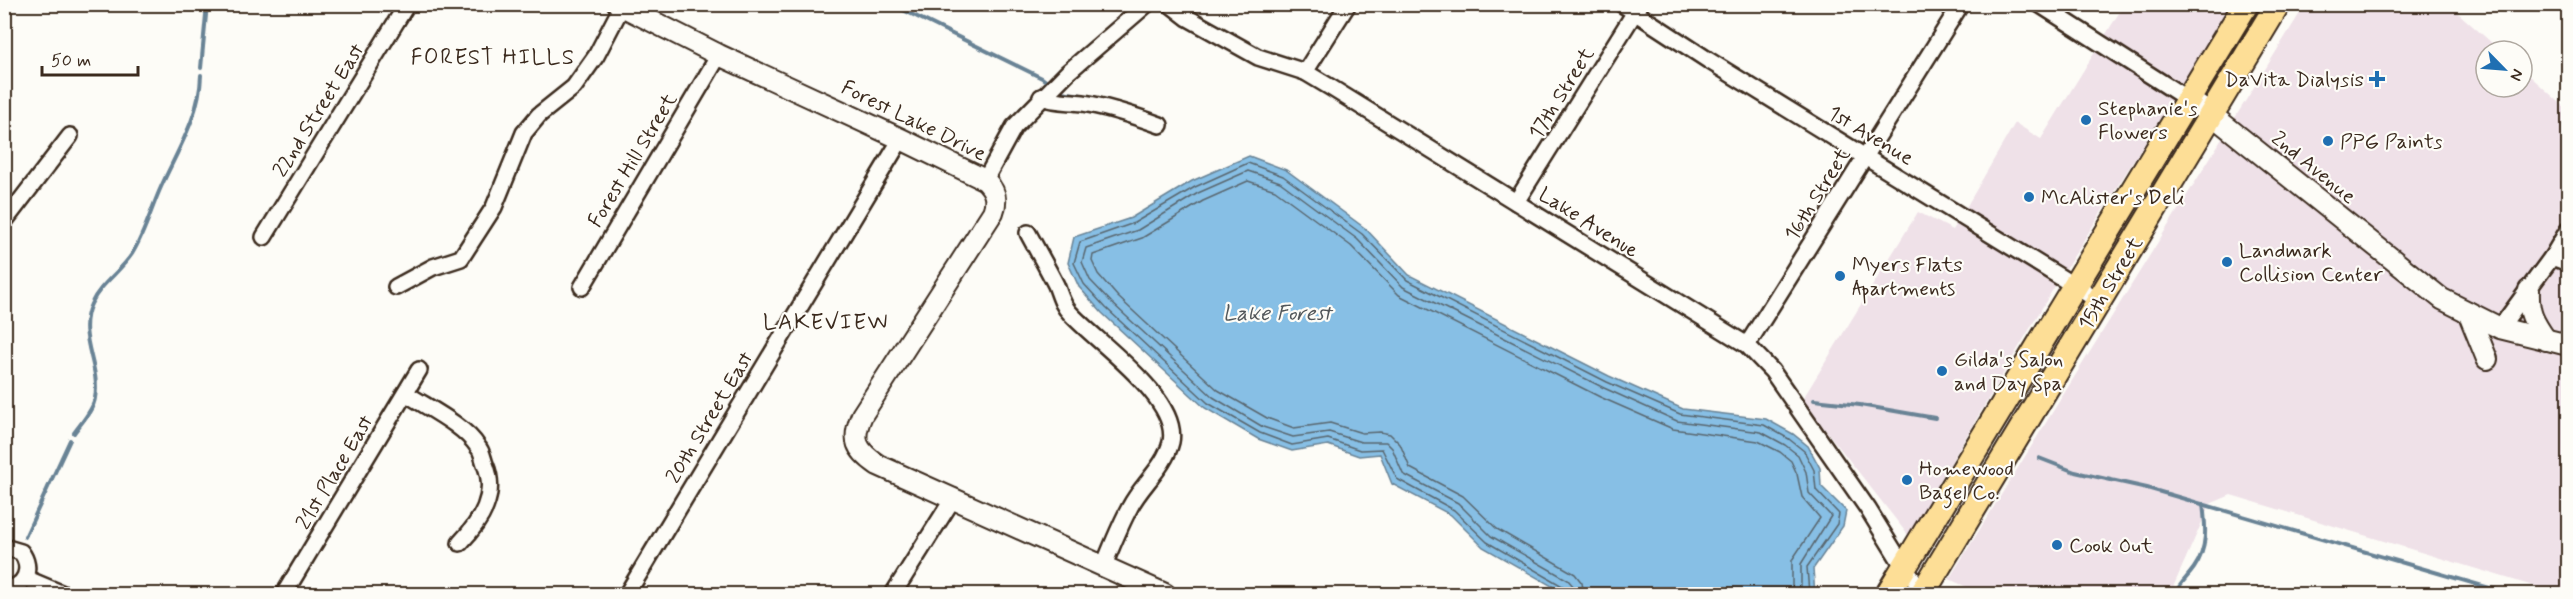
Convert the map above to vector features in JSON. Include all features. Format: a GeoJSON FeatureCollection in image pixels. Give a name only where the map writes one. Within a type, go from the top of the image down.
{"type":"FeatureCollection","features":[{"type":"Feature","properties":{"kind":"main road","name":"15th Street"},"geometry":{"type":"LineString","coordinates":[[1888,594],[2246,4]]}},
{"type":"Feature","properties":{"kind":"main road","name":"15th Street"},"geometry":{"type":"LineString","coordinates":[[1925,594],[2278,4]]}},
{"type":"Feature","properties":{"kind":"street","name":"22nd Street East"},"geometry":{"type":"LineString","coordinates":[[264,237],[407,4]]}},
{"type":"Feature","properties":{"kind":"street"},"geometry":{"type":"LineString","coordinates":[[985,180],[1014,127],[1041,97],[1147,4]]}},
{"type":"Feature","properties":{"kind":"street","name":"Lake Avenue"},"geometry":{"type":"LineString","coordinates":[[1170,4],[1188,18],[1257,57],[1305,72],[1747,345],[1772,371],[1868,510],[1905,569],[1925,594]]}},
{"type":"Feature","properties":{"kind":"street"},"geometry":{"type":"LineString","coordinates":[[1305,72],[1348,4]]}},
{"type":"Feature","properties":{"kind":"street","name":"16th Street"},"geometry":{"type":"LineString","coordinates":[[1747,345],[1961,4]]}},
{"type":"Feature","properties":{"kind":"street","name":"2nd Avenue"},"geometry":{"type":"LineString","coordinates":[[2039,4],[2212,115],[2434,293],[2500,328],[2568,345]]}},
{"type":"Feature","properties":{"kind":"street"},"geometry":{"type":"LineString","coordinates":[[396,287],[433,267],[461,258],[494,207],[524,133],[539,115],[574,87],[596,56],[620,5]]}},
{"type":"Feature","properties":{"kind":"street","name":"Forest Lake Drive"},"geometry":{"type":"LineString","coordinates":[[620,5],[719,55],[985,180],[992,187],[996,196],[993,212],[857,427],[856,441],[863,455],[878,465],[1104,565],[1138,589],[1165,594]]}},
{"type":"Feature","properties":{"kind":"street","name":"1st Avenue"},"geometry":{"type":"LineString","coordinates":[[1633,7],[1708,60],[2099,301]]}},
{"type":"Feature","properties":{"kind":"street","name":"17th Street"},"geometry":{"type":"LineString","coordinates":[[1516,202],[1633,7]]}},
{"type":"Feature","properties":{"kind":"street","name":"Forest Hill Street"},"geometry":{"type":"LineString","coordinates":[[582,287],[719,55]]}},
{"type":"Feature","properties":{"kind":"street"},"geometry":{"type":"LineString","coordinates":[[1041,97],[1054,102],[1082,103],[1112,110],[1160,126]]}},
{"type":"Feature","properties":{"kind":"street"},"geometry":{"type":"LineString","coordinates":[[4,222],[69,136]]}},
{"type":"Feature","properties":{"kind":"street","name":"20th Street East"},"geometry":{"type":"LineString","coordinates":[[628,594],[901,139]]}},
{"type":"Feature","properties":{"kind":"street"},"geometry":{"type":"LineString","coordinates":[[2500,328],[2552,257],[2568,230]]}},
{"type":"Feature","properties":{"kind":"street"},"geometry":{"type":"LineString","coordinates":[[1028,233],[1057,287],[1061,300],[1070,313],[1137,374],[1165,411],[1170,425],[1171,441],[1166,454],[1130,506],[1104,565]]}},
{"type":"Feature","properties":{"kind":"street"},"geometry":{"type":"LineString","coordinates":[[2552,257],[2568,263]]}},
{"type":"Feature","properties":{"kind":"street"},"geometry":{"type":"LineString","coordinates":[[2529,290],[2528,309],[2546,340]]}},
{"type":"Feature","properties":{"kind":"street"},"geometry":{"type":"LineString","coordinates":[[2468,312],[2487,359]]}},
{"type":"Feature","properties":{"kind":"street","name":"21st Place East"},"geometry":{"type":"LineString","coordinates":[[284,594],[419,370]]}},
{"type":"Feature","properties":{"kind":"street"},"geometry":{"type":"LineString","coordinates":[[407,393],[456,425],[478,447],[490,476],[490,492],[486,507],[477,525],[460,543]]}},
{"type":"Feature","properties":{"kind":"street"},"geometry":{"type":"LineString","coordinates":[[893,594],[954,497]]}},
{"type":"Feature","properties":{"kind":"street"},"geometry":{"type":"LineString","coordinates":[[4,547],[14,548],[25,558],[27,565],[25,578],[14,588],[4,589]]}},
{"type":"Feature","properties":{"kind":"street"},"geometry":{"type":"LineString","coordinates":[[25,578],[63,594]]}},
{"type":"Feature","properties":{"kind":"shaded area"},"geometry":{"type":"Polygon","coordinates":[[[2124,5],[2231,5],[2052,291],[1908,535],[1802,400],[1918,212],[1953,230],[2015,123],[2041,139],[2124,5]]]}},
{"type":"Feature","properties":{"kind":"shaded area"},"geometry":{"type":"Polygon","coordinates":[[[2305,5],[2449,5],[2487,39],[2474,39],[2474,99],[2534,99],[2534,80],[2568,110],[2568,594],[2560,594],[2231,495],[2210,504],[2170,594],[1982,594],[1949,579],[2305,5]]]}},
{"type":"Feature","properties":{"kind":"water","name":"Lake Forest"},"geometry":{"type":"Polygon","coordinates":[[[1249,156],[1286,170],[1366,229],[1409,275],[1609,376],[1683,409],[1766,419],[1793,434],[1808,446],[1820,468],[1821,486],[1846,511],[1843,526],[1813,569],[1815,594],[1566,594],[1483,547],[1451,515],[1392,484],[1380,454],[1359,456],[1328,445],[1292,451],[1258,439],[1205,408],[1102,313],[1079,287],[1068,263],[1074,237],[1131,218],[1192,181],[1249,156]]]}},
{"type":"Feature","properties":{"kind":"waterway"},"geometry":{"type":"LineString","coordinates":[[201,68],[207,4]]}},
{"type":"Feature","properties":{"kind":"waterway"},"geometry":{"type":"LineString","coordinates":[[891,4],[1042,78],[1051,85]]}},
{"type":"Feature","properties":{"kind":"waterway"},"geometry":{"type":"LineString","coordinates":[[74,433],[90,411],[95,398],[95,374],[86,328],[91,304],[100,290],[132,254],[141,238],[192,119],[197,105],[201,75]]}},
{"type":"Feature","properties":{"kind":"waterway"},"geometry":{"type":"LineString","coordinates":[[1057,89],[1061,92],[1082,95]]}},
{"type":"Feature","properties":{"kind":"waterway"},"geometry":{"type":"LineString","coordinates":[[1814,400],[1860,405],[1935,418]]}},
{"type":"Feature","properties":{"kind":"waterway"},"geometry":{"type":"LineString","coordinates":[[25,537],[70,440]]}},
{"type":"Feature","properties":{"kind":"waterway"},"geometry":{"type":"LineString","coordinates":[[2039,458],[2075,472],[2147,488],[2510,594]]}},
{"type":"Feature","properties":{"kind":"waterway"},"geometry":{"type":"LineString","coordinates":[[2175,594],[2202,553],[2205,529],[2203,504]]}},
{"type":"Feature","properties":{"kind":"place","name":"DaVita Dialysis"},"geometry":{"type":"Point","coordinates":[2377,79]}},
{"type":"Feature","properties":{"kind":"place","name":"Stephanie's Flowers"},"geometry":{"type":"Point","coordinates":[2086,120]}},
{"type":"Feature","properties":{"kind":"place","name":"PPG Paints"},"geometry":{"type":"Point","coordinates":[2328,141]}},
{"type":"Feature","properties":{"kind":"place","name":"McAlister's Deli"},"geometry":{"type":"Point","coordinates":[2029,197]}},
{"type":"Feature","properties":{"kind":"place","name":"Landmark Collision Center"},"geometry":{"type":"Point","coordinates":[2227,262]}},
{"type":"Feature","properties":{"kind":"place","name":"Myers Flats Apartments"},"geometry":{"type":"Point","coordinates":[1840,276]}},
{"type":"Feature","properties":{"kind":"place","name":"Gilda's Salon and Day Spa"},"geometry":{"type":"Point","coordinates":[1942,371]}},
{"type":"Feature","properties":{"kind":"place","name":"Homewood Bagel Co."},"geometry":{"type":"Point","coordinates":[1907,480]}},
{"type":"Feature","properties":{"kind":"place","name":"Cook Out"},"geometry":{"type":"Point","coordinates":[2057,545]}},
{"type":"Feature","properties":{"kind":"district","name":"FOREST HILLS"},"geometry":{"type":"Point","coordinates":[493,56]}},
{"type":"Feature","properties":{"kind":"district","name":"LAKEVIEW"},"geometry":{"type":"Point","coordinates":[826,321]}}]}
